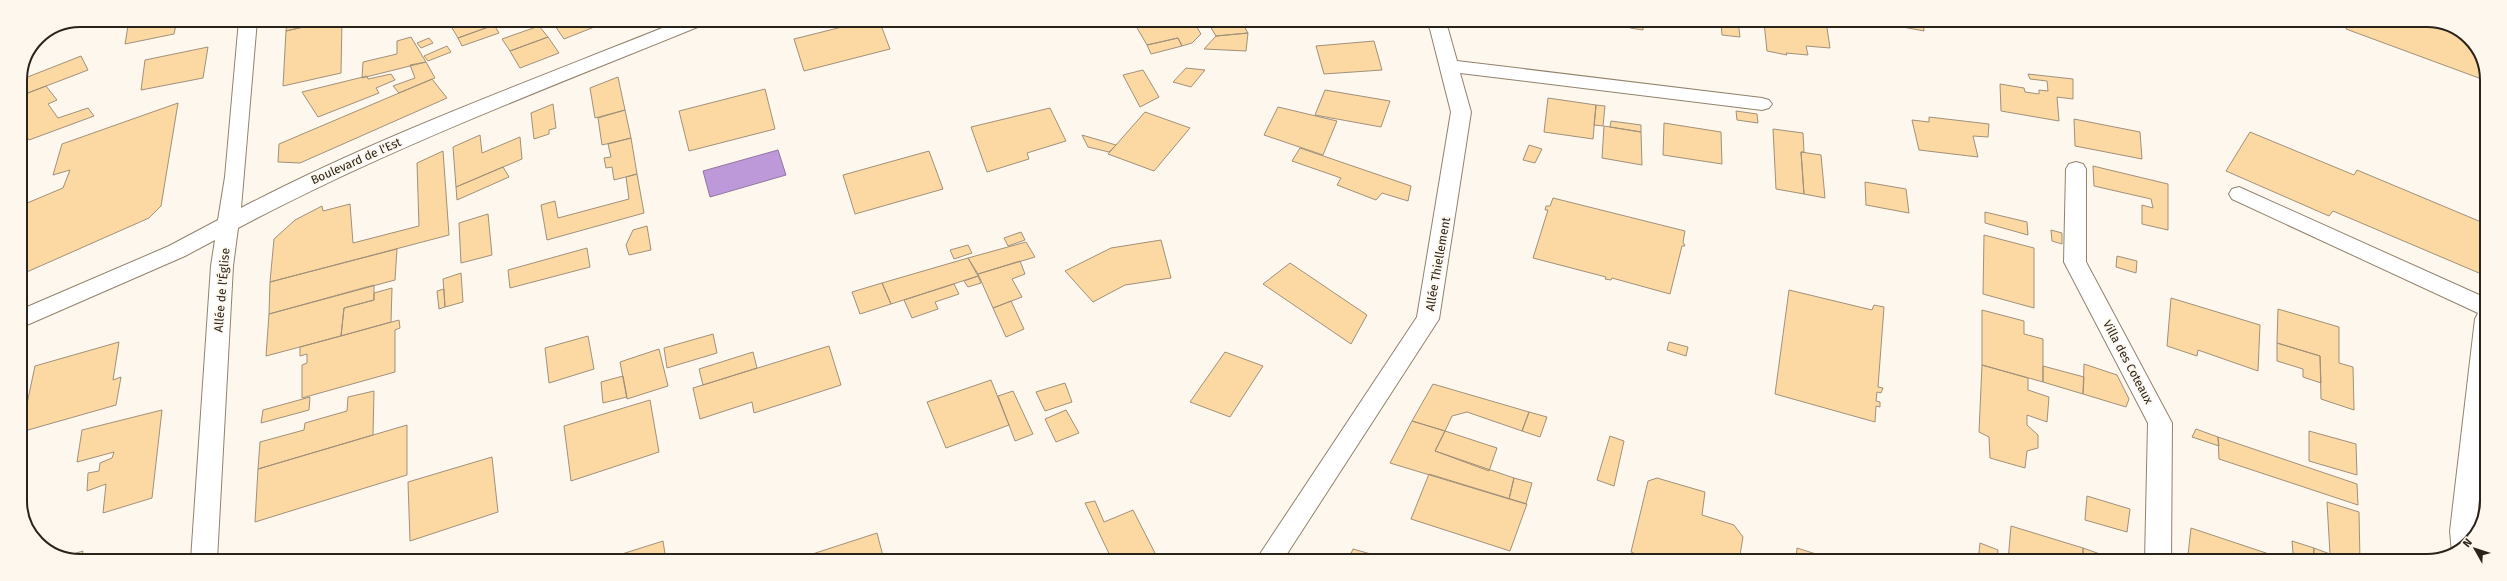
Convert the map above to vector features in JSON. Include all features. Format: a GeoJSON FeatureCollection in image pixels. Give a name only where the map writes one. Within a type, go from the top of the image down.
{"type":"FeatureCollection","features":[{"type":"Feature","properties":{"kind":"street","name":"Allée de l'Église"},"geometry":{"type":"LineString","coordinates":[[204,554],[222,266],[229,222],[247,27]]}},
{"type":"Feature","properties":{"kind":"street","name":"Boulevard de l'Est"},"geometry":{"type":"LineString","coordinates":[[27,317],[177,251],[229,222],[296,188],[401,140],[682,27]]}},
{"type":"Feature","properties":{"kind":"street","name":"Allée Thiellement"},"geometry":{"type":"LineString","coordinates":[[1273,554],[1428,319],[1447,210],[1461,112],[1438,27]]}},
{"type":"Feature","properties":{"kind":"street"},"geometry":{"type":"LineString","coordinates":[[1449,66],[1762,104]]}},
{"type":"Feature","properties":{"kind":"street","name":"Villa des Coteaux"},"geometry":{"type":"LineString","coordinates":[[2076,169],[2076,262],[2160,423],[2158,554]]}},
{"type":"Feature","properties":{"kind":"street"},"geometry":{"type":"LineString","coordinates":[[2239,194],[2480,304]]}},
{"type":"Feature","properties":{"kind":"street"},"geometry":{"type":"LineString","coordinates":[[2463,529],[2480,375]]}},
{"type":"Feature","properties":{"kind":"shaded area"},"geometry":{"type":"Polygon","coordinates":[[[778,150],[786,175],[710,197],[703,171],[778,150]]]}},
{"type":"Feature","properties":{"kind":"building"},"geometry":{"type":"Polygon","coordinates":[[[128,27],[176,27],[174,34],[125,44],[128,27]]]}},
{"type":"Feature","properties":{"kind":"building"},"geometry":{"type":"Polygon","coordinates":[[[286,27],[303,27],[286,31],[286,27]]]}},
{"type":"Feature","properties":{"kind":"building"},"geometry":{"type":"Polygon","coordinates":[[[303,27],[342,27],[341,73],[283,86],[286,31],[303,27]]]}},
{"type":"Feature","properties":{"kind":"building"},"geometry":{"type":"Polygon","coordinates":[[[451,27],[488,27],[458,38],[451,27]]]}},
{"type":"Feature","properties":{"kind":"building"},"geometry":{"type":"Polygon","coordinates":[[[488,27],[495,27],[499,33],[462,46],[458,38],[488,27]]]}},
{"type":"Feature","properties":{"kind":"building"},"geometry":{"type":"Polygon","coordinates":[[[536,27],[540,27],[548,37],[510,51],[502,39],[536,27]]]}},
{"type":"Feature","properties":{"kind":"building"},"geometry":{"type":"Polygon","coordinates":[[[556,27],[594,27],[564,39],[556,27]]]}},
{"type":"Feature","properties":{"kind":"building"},"geometry":{"type":"Polygon","coordinates":[[[842,27],[882,27],[890,49],[804,71],[794,39],[842,27]]]}},
{"type":"Feature","properties":{"kind":"building"},"geometry":{"type":"Polygon","coordinates":[[[1136,27],[1197,27],[1201,34],[1192,43],[1182,46],[1178,38],[1147,45],[1136,27]]]}},
{"type":"Feature","properties":{"kind":"building"},"geometry":{"type":"Polygon","coordinates":[[[1211,27],[1244,27],[1248,33],[1216,36],[1211,27]]]}},
{"type":"Feature","properties":{"kind":"building"},"geometry":{"type":"Polygon","coordinates":[[[1643,27],[1643,30],[1630,28],[1643,27]]]}},
{"type":"Feature","properties":{"kind":"building"},"geometry":{"type":"Polygon","coordinates":[[[1721,27],[1739,27],[1740,37],[1722,35],[1721,27]]]}},
{"type":"Feature","properties":{"kind":"building"},"geometry":{"type":"Polygon","coordinates":[[[1765,27],[1827,27],[1830,48],[1806,46],[1808,55],[1786,53],[1787,55],[1767,51],[1765,27]]]}},
{"type":"Feature","properties":{"kind":"building"},"geometry":{"type":"Polygon","coordinates":[[[1903,27],[1924,27],[1924,31],[1903,27]]]}},
{"type":"Feature","properties":{"kind":"building"},"geometry":{"type":"Polygon","coordinates":[[[2347,27],[2427,27],[2447,31],[2459,38],[2473,53],[2478,66],[2480,78],[2346,29],[2347,27]]]}},
{"type":"Feature","properties":{"kind":"building"},"geometry":{"type":"Polygon","coordinates":[[[1248,33],[1246,51],[1204,49],[1216,36],[1248,33]]]}},
{"type":"Feature","properties":{"kind":"building"},"geometry":{"type":"Polygon","coordinates":[[[411,37],[426,62],[362,78],[363,62],[397,54],[397,41],[411,37]]]}},
{"type":"Feature","properties":{"kind":"building"},"geometry":{"type":"Polygon","coordinates":[[[548,37],[559,53],[520,68],[510,51],[548,37]]]}},
{"type":"Feature","properties":{"kind":"building"},"geometry":{"type":"Polygon","coordinates":[[[429,38],[433,43],[421,48],[417,43],[429,38]]]}},
{"type":"Feature","properties":{"kind":"building"},"geometry":{"type":"Polygon","coordinates":[[[1178,38],[1182,46],[1151,54],[1147,45],[1178,38]]]}},
{"type":"Feature","properties":{"kind":"building"},"geometry":{"type":"Polygon","coordinates":[[[1374,41],[1382,70],[1324,74],[1316,46],[1374,41]]]}},
{"type":"Feature","properties":{"kind":"building"},"geometry":{"type":"Polygon","coordinates":[[[447,46],[451,52],[428,61],[424,56],[447,46]]]}},
{"type":"Feature","properties":{"kind":"building"},"geometry":{"type":"Polygon","coordinates":[[[208,47],[203,78],[141,90],[145,60],[208,47]]]}},
{"type":"Feature","properties":{"kind":"building"},"geometry":{"type":"Polygon","coordinates":[[[81,56],[88,70],[27,93],[27,77],[81,56]]]}},
{"type":"Feature","properties":{"kind":"building"},"geometry":{"type":"Polygon","coordinates":[[[426,62],[435,78],[399,93],[393,86],[415,78],[410,65],[426,62]]]}},
{"type":"Feature","properties":{"kind":"building"},"geometry":{"type":"Polygon","coordinates":[[[1186,68],[1205,70],[1191,87],[1173,82],[1186,68]]]}},
{"type":"Feature","properties":{"kind":"building"},"geometry":{"type":"Polygon","coordinates":[[[1143,70],[1159,97],[1140,107],[1123,75],[1143,70]]]}},
{"type":"Feature","properties":{"kind":"building"},"geometry":{"type":"Polygon","coordinates":[[[391,74],[395,80],[376,88],[379,93],[318,117],[302,92],[367,76],[368,79],[391,74]]]}},
{"type":"Feature","properties":{"kind":"building"},"geometry":{"type":"Polygon","coordinates":[[[2028,74],[2073,79],[2073,99],[2057,97],[2059,121],[2001,111],[2000,84],[2024,88],[2025,92],[2039,94],[2039,90],[2048,91],[2047,81],[2030,79],[2028,74]]]}},
{"type":"Feature","properties":{"kind":"building"},"geometry":{"type":"Polygon","coordinates":[[[618,77],[625,110],[595,118],[590,88],[618,77]]]}},
{"type":"Feature","properties":{"kind":"building"},"geometry":{"type":"Polygon","coordinates":[[[432,79],[447,98],[300,163],[278,162],[279,144],[432,79]]]}},
{"type":"Feature","properties":{"kind":"building"},"geometry":{"type":"Polygon","coordinates":[[[46,86],[57,100],[48,104],[58,118],[88,108],[94,116],[29,140],[27,137],[27,93],[46,86]]]}},
{"type":"Feature","properties":{"kind":"building"},"geometry":{"type":"Polygon","coordinates":[[[765,89],[775,129],[689,151],[679,111],[765,89]]]}},
{"type":"Feature","properties":{"kind":"building"},"geometry":{"type":"Polygon","coordinates":[[[1325,90],[1390,101],[1381,127],[1315,115],[1325,90]]]}},
{"type":"Feature","properties":{"kind":"building"},"geometry":{"type":"Polygon","coordinates":[[[1548,98],[1596,105],[1593,139],[1544,132],[1548,98]]]}},
{"type":"Feature","properties":{"kind":"building"},"geometry":{"type":"Polygon","coordinates":[[[178,103],[161,206],[149,218],[27,272],[27,203],[63,188],[70,170],[53,175],[62,144],[178,103]]]}},
{"type":"Feature","properties":{"kind":"building"},"geometry":{"type":"Polygon","coordinates":[[[553,104],[556,128],[549,130],[549,134],[534,139],[531,113],[553,104]]]}},
{"type":"Feature","properties":{"kind":"building"},"geometry":{"type":"Polygon","coordinates":[[[1596,105],[1605,106],[1603,126],[1594,125],[1596,105]]]}},
{"type":"Feature","properties":{"kind":"building"},"geometry":{"type":"Polygon","coordinates":[[[1278,107],[1337,121],[1323,155],[1264,135],[1278,107]]]}},
{"type":"Feature","properties":{"kind":"building"},"geometry":{"type":"Polygon","coordinates":[[[1050,108],[1066,141],[1027,153],[1029,159],[987,172],[971,127],[1050,108]]]}},
{"type":"Feature","properties":{"kind":"building"},"geometry":{"type":"Polygon","coordinates":[[[625,110],[631,138],[602,145],[598,118],[625,110]]]}},
{"type":"Feature","properties":{"kind":"building"},"geometry":{"type":"Polygon","coordinates":[[[1736,111],[1757,114],[1758,123],[1737,120],[1736,111]]]}},
{"type":"Feature","properties":{"kind":"building"},"geometry":{"type":"Polygon","coordinates":[[[1145,112],[1190,128],[1154,171],[1108,154],[1145,112]]]}},
{"type":"Feature","properties":{"kind":"building"},"geometry":{"type":"Polygon","coordinates":[[[1929,117],[1989,124],[1988,137],[1973,136],[1978,157],[1919,150],[1912,120],[1929,122],[1929,117]]]}},
{"type":"Feature","properties":{"kind":"building"},"geometry":{"type":"Polygon","coordinates":[[[2074,119],[2140,132],[2142,159],[2075,146],[2074,119]]]}},
{"type":"Feature","properties":{"kind":"building"},"geometry":{"type":"Polygon","coordinates":[[[1611,121],[1641,125],[1641,132],[1610,127],[1611,121]]]}},
{"type":"Feature","properties":{"kind":"building"},"geometry":{"type":"Polygon","coordinates":[[[1664,123],[1721,132],[1722,164],[1663,155],[1664,123]]]}},
{"type":"Feature","properties":{"kind":"building"},"geometry":{"type":"Polygon","coordinates":[[[1604,126],[1641,132],[1642,165],[1602,158],[1604,126]]]}},
{"type":"Feature","properties":{"kind":"building"},"geometry":{"type":"Polygon","coordinates":[[[1773,129],[1803,133],[1804,152],[1801,152],[1804,194],[1776,189],[1773,129]]]}},
{"type":"Feature","properties":{"kind":"building"},"geometry":{"type":"Polygon","coordinates":[[[2250,132],[2354,175],[2357,170],[2480,221],[2480,273],[2333,211],[2329,216],[2226,171],[2250,132]]]}},
{"type":"Feature","properties":{"kind":"building"},"geometry":{"type":"Polygon","coordinates":[[[480,135],[482,153],[520,137],[522,159],[456,187],[453,147],[480,135]]]}},
{"type":"Feature","properties":{"kind":"building"},"geometry":{"type":"Polygon","coordinates":[[[1082,135],[1116,145],[1109,152],[1088,147],[1082,135]]]}},
{"type":"Feature","properties":{"kind":"building"},"geometry":{"type":"Polygon","coordinates":[[[631,138],[637,174],[614,180],[612,167],[606,168],[604,158],[611,157],[608,144],[631,138]]]}},
{"type":"Feature","properties":{"kind":"building"},"geometry":{"type":"Polygon","coordinates":[[[1529,145],[1542,149],[1535,163],[1523,160],[1529,145]]]}},
{"type":"Feature","properties":{"kind":"building"},"geometry":{"type":"Polygon","coordinates":[[[1300,148],[1411,186],[1408,201],[1382,193],[1376,200],[1337,185],[1341,178],[1292,161],[1300,148]]]}},
{"type":"Feature","properties":{"kind":"building"},"geometry":{"type":"Polygon","coordinates":[[[443,151],[449,235],[270,282],[274,239],[295,220],[322,206],[323,211],[350,204],[353,243],[419,226],[417,163],[443,151]]]}},
{"type":"Feature","properties":{"kind":"building"},"geometry":{"type":"Polygon","coordinates":[[[929,151],[943,189],[855,214],[843,175],[929,151]]]}},
{"type":"Feature","properties":{"kind":"building"},"geometry":{"type":"Polygon","coordinates":[[[1801,152],[1821,155],[1825,198],[1804,194],[1801,152]]]}},
{"type":"Feature","properties":{"kind":"building"},"geometry":{"type":"Polygon","coordinates":[[[2093,166],[2168,184],[2168,230],[2142,224],[2142,205],[2153,208],[2151,199],[2094,186],[2093,166]]]}},
{"type":"Feature","properties":{"kind":"building"},"geometry":{"type":"Polygon","coordinates":[[[503,167],[509,177],[457,200],[456,187],[503,167]]]}},
{"type":"Feature","properties":{"kind":"building"},"geometry":{"type":"Polygon","coordinates":[[[637,174],[644,213],[547,240],[541,205],[555,201],[558,218],[629,199],[626,177],[637,174]]]}},
{"type":"Feature","properties":{"kind":"building"},"geometry":{"type":"Polygon","coordinates":[[[1865,182],[1906,189],[1909,213],[1866,205],[1865,182]]]}},
{"type":"Feature","properties":{"kind":"building"},"geometry":{"type":"Polygon","coordinates":[[[1553,198],[1685,231],[1683,242],[1685,246],[1682,246],[1670,294],[1612,278],[1611,280],[1605,279],[1606,277],[1533,258],[1548,210],[1545,210],[1546,206],[1550,206],[1553,198]]]}},
{"type":"Feature","properties":{"kind":"building"},"geometry":{"type":"Polygon","coordinates":[[[1985,212],[2027,222],[2028,235],[1985,223],[1985,212]]]}},
{"type":"Feature","properties":{"kind":"building"},"geometry":{"type":"Polygon","coordinates":[[[488,214],[492,255],[461,263],[459,223],[488,214]]]}},
{"type":"Feature","properties":{"kind":"building"},"geometry":{"type":"Polygon","coordinates":[[[647,226],[651,250],[629,255],[626,245],[633,230],[647,226]]]}},
{"type":"Feature","properties":{"kind":"building"},"geometry":{"type":"Polygon","coordinates":[[[2051,230],[2062,233],[2062,244],[2052,241],[2051,230]]]}},
{"type":"Feature","properties":{"kind":"building"},"geometry":{"type":"Polygon","coordinates":[[[1021,232],[1025,240],[1008,246],[1004,238],[1021,232]]]}},
{"type":"Feature","properties":{"kind":"building"},"geometry":{"type":"Polygon","coordinates":[[[1984,235],[2034,248],[2034,308],[1983,294],[1984,235]]]}},
{"type":"Feature","properties":{"kind":"building"},"geometry":{"type":"Polygon","coordinates":[[[1161,240],[1171,278],[1125,285],[1093,302],[1065,271],[1111,248],[1161,240]]]}},
{"type":"Feature","properties":{"kind":"building"},"geometry":{"type":"Polygon","coordinates":[[[1026,242],[1035,257],[978,274],[968,258],[1026,242]]]}},
{"type":"Feature","properties":{"kind":"building"},"geometry":{"type":"Polygon","coordinates":[[[968,245],[972,253],[954,259],[950,250],[968,245]]]}},
{"type":"Feature","properties":{"kind":"building"},"geometry":{"type":"Polygon","coordinates":[[[587,248],[590,267],[510,288],[508,270],[587,248]]]}},
{"type":"Feature","properties":{"kind":"building"},"geometry":{"type":"Polygon","coordinates":[[[397,249],[395,280],[269,314],[270,282],[397,249]]]}},
{"type":"Feature","properties":{"kind":"building"},"geometry":{"type":"Polygon","coordinates":[[[2117,256],[2137,261],[2136,273],[2116,267],[2117,256]]]}},
{"type":"Feature","properties":{"kind":"building"},"geometry":{"type":"Polygon","coordinates":[[[968,258],[978,276],[891,304],[882,283],[968,258]]]}},
{"type":"Feature","properties":{"kind":"building"},"geometry":{"type":"Polygon","coordinates":[[[1020,261],[1025,274],[1012,279],[1022,297],[993,308],[978,274],[1020,261]]]}},
{"type":"Feature","properties":{"kind":"building"},"geometry":{"type":"Polygon","coordinates":[[[1290,263],[1367,315],[1351,344],[1263,284],[1290,263]]]}},
{"type":"Feature","properties":{"kind":"building"},"geometry":{"type":"Polygon","coordinates":[[[461,273],[463,302],[445,307],[443,279],[461,273]]]}},
{"type":"Feature","properties":{"kind":"building"},"geometry":{"type":"Polygon","coordinates":[[[978,276],[981,283],[968,287],[964,281],[978,276]]]}},
{"type":"Feature","properties":{"kind":"building"},"geometry":{"type":"Polygon","coordinates":[[[882,283],[891,304],[860,314],[852,292],[882,283]]]}},
{"type":"Feature","properties":{"kind":"building"},"geometry":{"type":"Polygon","coordinates":[[[954,284],[959,294],[935,302],[938,309],[912,318],[904,300],[954,284]]]}},
{"type":"Feature","properties":{"kind":"building"},"geometry":{"type":"Polygon","coordinates":[[[374,285],[374,300],[344,308],[341,336],[266,356],[269,314],[374,285]]]}},
{"type":"Feature","properties":{"kind":"building"},"geometry":{"type":"Polygon","coordinates":[[[392,288],[391,322],[341,336],[344,308],[374,300],[374,293],[392,288]]]}},
{"type":"Feature","properties":{"kind":"building"},"geometry":{"type":"Polygon","coordinates":[[[444,289],[445,307],[439,309],[437,291],[444,289]]]}},
{"type":"Feature","properties":{"kind":"building"},"geometry":{"type":"Polygon","coordinates":[[[1789,290],[1872,310],[1874,305],[1884,307],[1878,387],[1883,388],[1881,393],[1877,392],[1876,401],[1880,402],[1880,407],[1876,406],[1875,422],[1775,394],[1789,290]]]}},
{"type":"Feature","properties":{"kind":"building"},"geometry":{"type":"Polygon","coordinates":[[[2171,298],[2260,325],[2258,371],[2198,350],[2197,356],[2167,346],[2171,298]]]}},
{"type":"Feature","properties":{"kind":"building"},"geometry":{"type":"Polygon","coordinates":[[[1011,301],[1024,329],[1006,337],[993,308],[1011,301]]]}},
{"type":"Feature","properties":{"kind":"building"},"geometry":{"type":"Polygon","coordinates":[[[2278,309],[2339,327],[2339,363],[2353,367],[2354,410],[2321,399],[2320,356],[2277,343],[2278,309]]]}},
{"type":"Feature","properties":{"kind":"building"},"geometry":{"type":"Polygon","coordinates":[[[1982,310],[2024,321],[2024,334],[2043,339],[2043,382],[1982,365],[1982,310]]]}},
{"type":"Feature","properties":{"kind":"building"},"geometry":{"type":"Polygon","coordinates":[[[399,320],[400,328],[395,330],[395,372],[302,398],[302,365],[307,363],[307,354],[300,356],[300,347],[399,320]]]}},
{"type":"Feature","properties":{"kind":"building"},"geometry":{"type":"Polygon","coordinates":[[[713,334],[717,353],[667,368],[664,348],[713,334]]]}},
{"type":"Feature","properties":{"kind":"building"},"geometry":{"type":"Polygon","coordinates":[[[588,336],[594,369],[549,383],[545,348],[588,336]]]}},
{"type":"Feature","properties":{"kind":"building"},"geometry":{"type":"Polygon","coordinates":[[[119,342],[113,380],[121,377],[116,405],[27,430],[27,404],[35,366],[119,342]]]}},
{"type":"Feature","properties":{"kind":"building"},"geometry":{"type":"Polygon","coordinates":[[[1669,342],[1688,347],[1686,356],[1667,350],[1669,342]]]}},
{"type":"Feature","properties":{"kind":"building"},"geometry":{"type":"Polygon","coordinates":[[[2277,343],[2320,356],[2321,383],[2303,377],[2303,369],[2277,361],[2277,343]]]}},
{"type":"Feature","properties":{"kind":"building"},"geometry":{"type":"Polygon","coordinates":[[[829,346],[841,385],[754,413],[752,402],[700,419],[693,388],[829,346]]]}},
{"type":"Feature","properties":{"kind":"building"},"geometry":{"type":"Polygon","coordinates":[[[659,349],[668,386],[627,399],[620,362],[659,349]]]}},
{"type":"Feature","properties":{"kind":"building"},"geometry":{"type":"Polygon","coordinates":[[[753,352],[757,368],[703,385],[699,369],[753,352]]]}},
{"type":"Feature","properties":{"kind":"building"},"geometry":{"type":"Polygon","coordinates":[[[1225,352],[1263,366],[1230,417],[1190,402],[1225,352]]]}},
{"type":"Feature","properties":{"kind":"building"},"geometry":{"type":"Polygon","coordinates":[[[2084,364],[2117,375],[2129,399],[2126,407],[2083,394],[2084,364]]]}},
{"type":"Feature","properties":{"kind":"building"},"geometry":{"type":"Polygon","coordinates":[[[1982,365],[2028,378],[2028,390],[2049,397],[2047,422],[2027,415],[2027,425],[2038,435],[2038,448],[2027,451],[2025,468],[1990,458],[1989,437],[1979,432],[1982,365]]]}},
{"type":"Feature","properties":{"kind":"building"},"geometry":{"type":"Polygon","coordinates":[[[2043,366],[2084,377],[2083,394],[2043,382],[2043,366]]]}},
{"type":"Feature","properties":{"kind":"building"},"geometry":{"type":"Polygon","coordinates":[[[623,376],[627,397],[603,403],[601,382],[623,376]]]}},
{"type":"Feature","properties":{"kind":"building"},"geometry":{"type":"Polygon","coordinates":[[[991,380],[1009,425],[946,448],[927,402],[991,380]]]}},
{"type":"Feature","properties":{"kind":"building"},"geometry":{"type":"Polygon","coordinates":[[[1065,383],[1072,402],[1045,411],[1036,392],[1065,383]]]}},
{"type":"Feature","properties":{"kind":"building"},"geometry":{"type":"Polygon","coordinates":[[[1433,384],[1529,412],[1522,431],[1467,412],[1452,416],[1445,431],[1412,421],[1433,384]]]}},
{"type":"Feature","properties":{"kind":"building"},"geometry":{"type":"Polygon","coordinates":[[[374,391],[373,435],[258,469],[260,442],[304,430],[305,423],[347,411],[348,397],[374,391]]]}},
{"type":"Feature","properties":{"kind":"building"},"geometry":{"type":"Polygon","coordinates":[[[1013,391],[1033,434],[1015,441],[998,396],[1013,391]]]}},
{"type":"Feature","properties":{"kind":"building"},"geometry":{"type":"Polygon","coordinates":[[[310,397],[309,410],[261,423],[263,410],[310,397]]]}},
{"type":"Feature","properties":{"kind":"building"},"geometry":{"type":"Polygon","coordinates":[[[650,400],[659,452],[571,481],[564,426],[650,400]]]}},
{"type":"Feature","properties":{"kind":"building"},"geometry":{"type":"Polygon","coordinates":[[[162,410],[152,498],[103,513],[106,484],[87,491],[88,473],[99,471],[100,463],[112,458],[114,452],[77,462],[82,430],[162,410]]]}},
{"type":"Feature","properties":{"kind":"building"},"geometry":{"type":"Polygon","coordinates":[[[1066,410],[1079,433],[1056,442],[1045,419],[1066,410]]]}},
{"type":"Feature","properties":{"kind":"building"},"geometry":{"type":"Polygon","coordinates":[[[1529,412],[1547,417],[1540,437],[1522,431],[1529,412]]]}},
{"type":"Feature","properties":{"kind":"building"},"geometry":{"type":"Polygon","coordinates":[[[1412,421],[1445,431],[1435,451],[1514,478],[1509,499],[1390,463],[1412,421]]]}},
{"type":"Feature","properties":{"kind":"building"},"geometry":{"type":"Polygon","coordinates":[[[407,425],[407,475],[255,522],[258,469],[407,425]]]}},
{"type":"Feature","properties":{"kind":"building"},"geometry":{"type":"Polygon","coordinates":[[[2196,429],[2218,437],[2219,446],[2192,437],[2196,429]]]}},
{"type":"Feature","properties":{"kind":"building"},"geometry":{"type":"Polygon","coordinates":[[[1445,431],[1497,448],[1489,471],[1435,451],[1445,431]]]}},
{"type":"Feature","properties":{"kind":"building"},"geometry":{"type":"Polygon","coordinates":[[[2309,431],[2356,444],[2357,475],[2309,461],[2309,431]]]}},
{"type":"Feature","properties":{"kind":"building"},"geometry":{"type":"Polygon","coordinates":[[[1610,436],[1624,441],[1614,486],[1597,480],[1610,436]]]}},
{"type":"Feature","properties":{"kind":"building"},"geometry":{"type":"Polygon","coordinates":[[[2218,437],[2357,484],[2358,505],[2219,459],[2218,437]]]}},
{"type":"Feature","properties":{"kind":"building"},"geometry":{"type":"Polygon","coordinates":[[[492,457],[498,512],[410,541],[408,482],[492,457]]]}},
{"type":"Feature","properties":{"kind":"building"},"geometry":{"type":"Polygon","coordinates":[[[1429,474],[1527,504],[1510,551],[1411,519],[1429,474]]]}},
{"type":"Feature","properties":{"kind":"building"},"geometry":{"type":"Polygon","coordinates":[[[1514,478],[1532,483],[1526,504],[1509,499],[1514,478]]]}},
{"type":"Feature","properties":{"kind":"building"},"geometry":{"type":"Polygon","coordinates":[[[1657,478],[1705,492],[1702,515],[1734,525],[1743,537],[1740,554],[1636,554],[1631,552],[1648,481],[1657,478]]]}},
{"type":"Feature","properties":{"kind":"building"},"geometry":{"type":"Polygon","coordinates":[[[2087,496],[2130,509],[2127,532],[2085,520],[2087,496]]]}},
{"type":"Feature","properties":{"kind":"building"},"geometry":{"type":"Polygon","coordinates":[[[1095,501],[1104,522],[1133,510],[1155,554],[1109,554],[1085,503],[1095,501]]]}},
{"type":"Feature","properties":{"kind":"building"},"geometry":{"type":"Polygon","coordinates":[[[2327,502],[2359,512],[2360,554],[2330,554],[2327,502]]]}},
{"type":"Feature","properties":{"kind":"building"},"geometry":{"type":"Polygon","coordinates":[[[2011,526],[2083,548],[2083,554],[2009,554],[2011,526]]]}},
{"type":"Feature","properties":{"kind":"building"},"geometry":{"type":"Polygon","coordinates":[[[2191,528],[2269,554],[2188,554],[2191,528]]]}},
{"type":"Feature","properties":{"kind":"building"},"geometry":{"type":"Polygon","coordinates":[[[877,533],[882,554],[812,554],[877,533]]]}},
{"type":"Feature","properties":{"kind":"building"},"geometry":{"type":"Polygon","coordinates":[[[663,541],[665,554],[622,554],[663,541]]]}},
{"type":"Feature","properties":{"kind":"building"},"geometry":{"type":"Polygon","coordinates":[[[2292,541],[2314,548],[2314,554],[2293,553],[2292,541]]]}},
{"type":"Feature","properties":{"kind":"building"},"geometry":{"type":"Polygon","coordinates":[[[1980,543],[1998,550],[1998,554],[1979,554],[1980,543]]]}},
{"type":"Feature","properties":{"kind":"building"},"geometry":{"type":"Polygon","coordinates":[[[1797,548],[1816,554],[1797,554],[1797,548]]]}},
{"type":"Feature","properties":{"kind":"building"},"geometry":{"type":"Polygon","coordinates":[[[2083,548],[2100,554],[2083,554],[2083,548]]]}},
{"type":"Feature","properties":{"kind":"building"},"geometry":{"type":"Polygon","coordinates":[[[2314,548],[2330,554],[2314,554],[2314,548]]]}},
{"type":"Feature","properties":{"kind":"building"},"geometry":{"type":"Polygon","coordinates":[[[1353,549],[1371,554],[1351,554],[1353,549]]]}},
{"type":"Feature","properties":{"kind":"building"},"geometry":{"type":"Polygon","coordinates":[[[83,551],[82,554],[75,554],[83,551]]]}}]}
